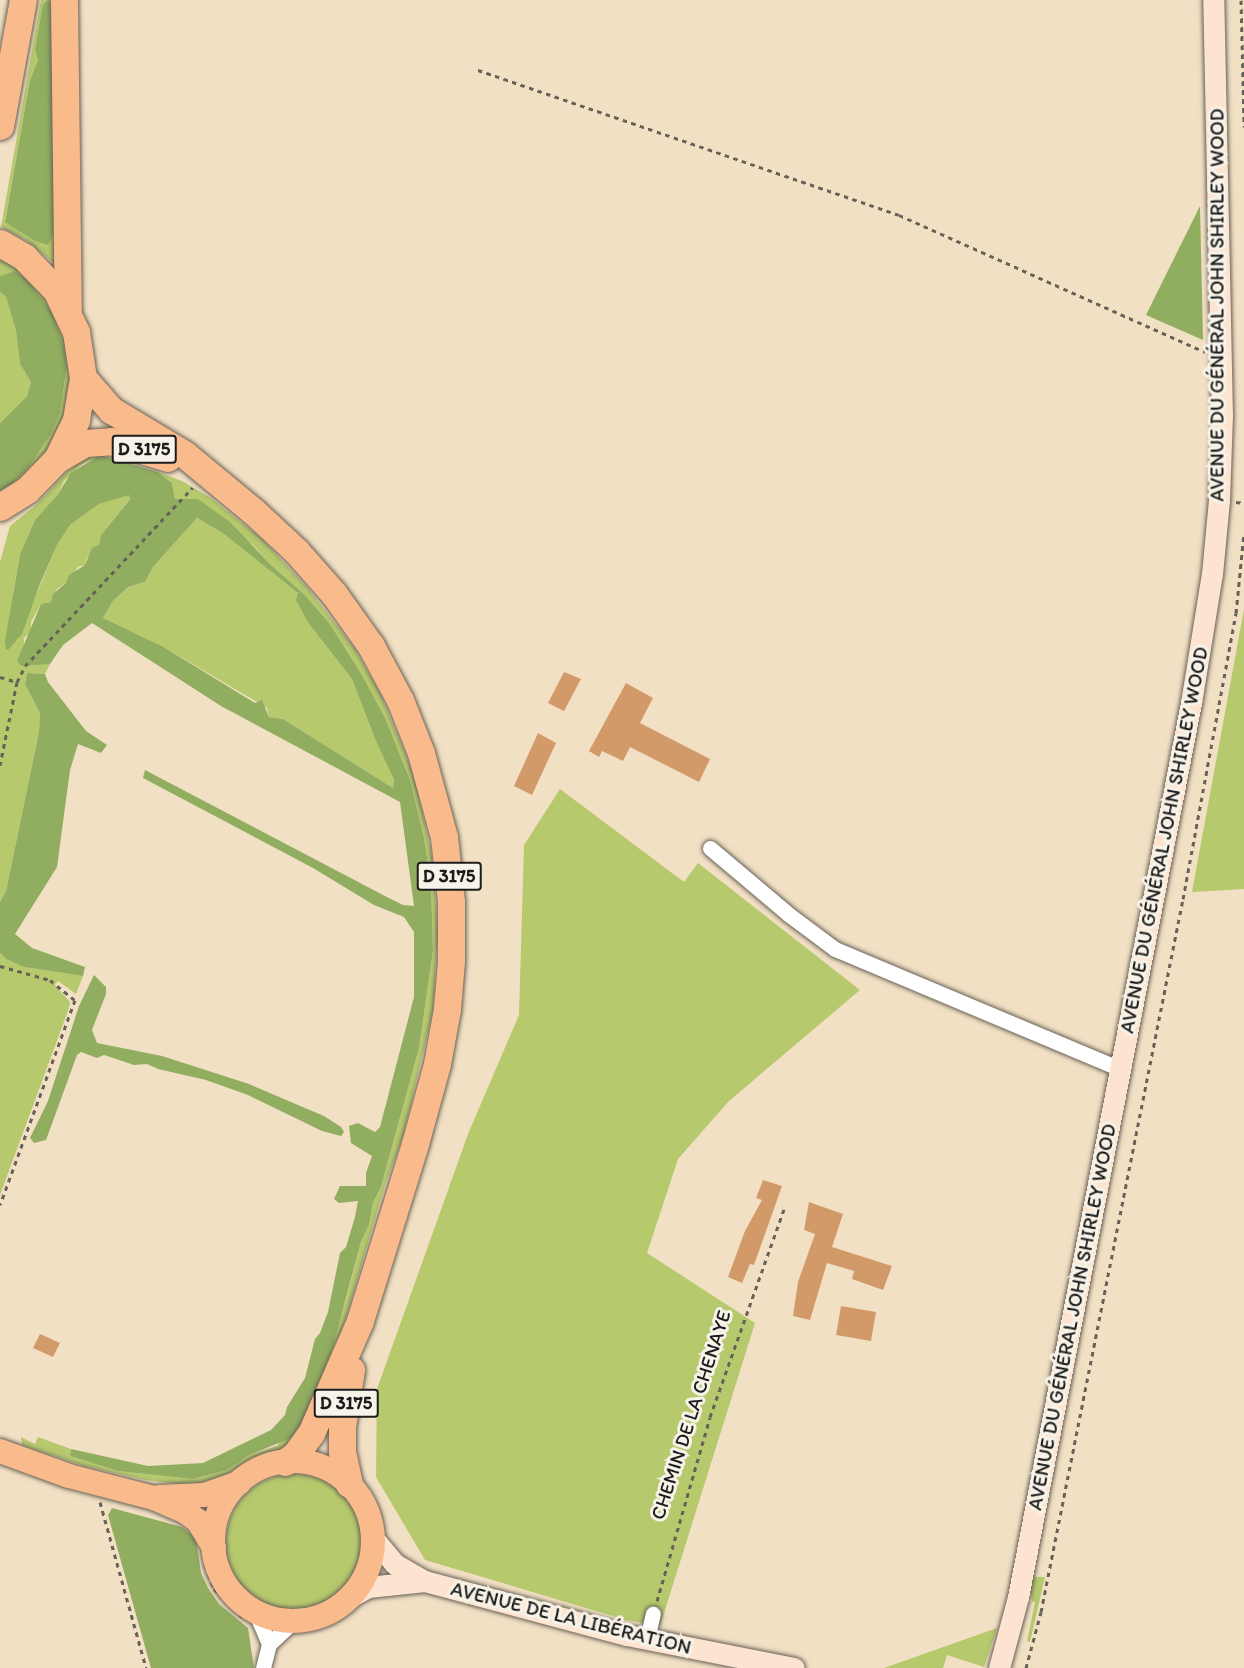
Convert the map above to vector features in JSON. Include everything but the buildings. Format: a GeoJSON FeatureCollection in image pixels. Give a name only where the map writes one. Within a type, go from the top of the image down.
{"type":"FeatureCollection","features":[{"type":"Feature","properties":{"kind":"highway"},"geometry":{"type":"LineString","coordinates":[[0,126],[22,0]]}},
{"type":"Feature","properties":{"kind":"highway"},"geometry":{"type":"LineString","coordinates":[[64,0],[68,310]]}},
{"type":"Feature","properties":{"kind":"highway"},"geometry":{"type":"LineString","coordinates":[[0,243],[24,257],[56,290],[68,310],[76,332],[83,378],[76,420],[57,459],[43,476],[3,510]]}},
{"type":"Feature","properties":{"kind":"highway"},"geometry":{"type":"LineString","coordinates":[[83,378],[111,410],[184,454],[227,490]]}},
{"type":"Feature","properties":{"kind":"highway","name":"D 3175"},"geometry":{"type":"LineString","coordinates":[[57,459],[85,443],[111,441],[153,452],[227,490],[275,530],[310,565],[371,646],[400,700],[422,753],[444,837],[452,938],[450,986],[443,1031],[415,1144],[360,1321],[311,1433],[295,1455],[285,1462]]}},
{"type":"Feature","properties":{"kind":"highway","name":"D 3175"},"geometry":{"type":"LineString","coordinates":[[349,1484],[342,1452],[342,1427],[360,1321]]}},
{"type":"Feature","properties":{"kind":"main road"},"geometry":{"type":"LineString","coordinates":[[0,1450],[69,1476],[154,1498],[187,1512],[198,1521],[209,1553],[226,1585],[249,1615],[294,1621],[324,1615],[350,1597],[368,1570],[373,1538],[366,1509],[349,1484],[326,1468],[313,1463],[285,1462],[268,1465],[239,1482],[204,1496],[154,1498]]}},
{"type":"Feature","properties":{"kind":"main road"},"geometry":{"type":"LineString","coordinates":[[209,1553],[216,1519],[229,1493],[239,1482]]}},
{"type":"Feature","properties":{"kind":"street","name":"AVENUE DU GÉNÉRAL JOHN SHIRLEY WOOD"},"geometry":{"type":"LineString","coordinates":[[999,1668],[1020,1585],[1191,703],[1212,574],[1221,472],[1221,356],[1213,0]]}},
{"type":"Feature","properties":{"kind":"street"},"geometry":{"type":"LineString","coordinates":[[710,848],[788,914],[835,949],[1120,1069]]}},
{"type":"Feature","properties":{"kind":"street"},"geometry":{"type":"LineString","coordinates":[[373,1538],[395,1564],[425,1581]]}},
{"type":"Feature","properties":{"kind":"street","name":"AVENUE DE LA LIBÉRATION"},"geometry":{"type":"LineString","coordinates":[[350,1597],[368,1587],[425,1581],[647,1639],[794,1668]]}},
{"type":"Feature","properties":{"kind":"street"},"geometry":{"type":"LineString","coordinates":[[647,1639],[653,1614]]}},
{"type":"Feature","properties":{"kind":"street"},"geometry":{"type":"LineString","coordinates":[[249,1615],[269,1644]]}},
{"type":"Feature","properties":{"kind":"street"},"geometry":{"type":"LineString","coordinates":[[263,1668],[269,1644],[294,1621]]}},
{"type":"Feature","properties":{"kind":"path"},"geometry":{"type":"LineString","coordinates":[[1241,0],[1244,127]]}},
{"type":"Feature","properties":{"kind":"path"},"geometry":{"type":"LineString","coordinates":[[478,70],[899,214],[1194,349],[1221,356]]}},
{"type":"Feature","properties":{"kind":"path"},"geometry":{"type":"LineString","coordinates":[[0,765],[17,682],[25,666],[191,490],[201,475]]}},
{"type":"Feature","properties":{"kind":"path"},"geometry":{"type":"LineString","coordinates":[[1026,1668],[1041,1612],[1183,899],[1236,613],[1244,533]]}},
{"type":"Feature","properties":{"kind":"path"},"geometry":{"type":"LineString","coordinates":[[0,677],[17,682]]}},
{"type":"Feature","properties":{"kind":"path"},"geometry":{"type":"LineString","coordinates":[[0,966],[50,980],[75,1000],[0,1205]]}},
{"type":"Feature","properties":{"kind":"path","name":"CHEMIN DE LA CHENAYE"},"geometry":{"type":"LineString","coordinates":[[653,1614],[710,1417],[785,1206]]}},
{"type":"Feature","properties":{"kind":"path"},"geometry":{"type":"LineString","coordinates":[[110,1502],[99,1500],[146,1668]]}},
{"type":"Feature","properties":{"kind":"path"},"geometry":{"type":"LineString","coordinates":[[209,1553],[214,1588],[231,1608],[249,1615]]}},
{"type":"Feature","properties":{"kind":"green space"},"geometry":{"type":"Polygon","coordinates":[[[41,0],[46,0],[35,50],[38,60],[30,80],[5,221],[35,241],[54,82],[50,1],[47,0],[57,0],[55,264],[26,240],[1,227],[41,0]]]}},
{"type":"Feature","properties":{"kind":"green space"},"geometry":{"type":"Polygon","coordinates":[[[47,0],[50,1],[54,82],[56,227],[48,245],[35,241],[5,222],[30,80],[38,60],[35,50],[43,5],[47,0]]]}},
{"type":"Feature","properties":{"kind":"green space"},"geometry":{"type":"Polygon","coordinates":[[[1200,206],[1203,340],[1146,315],[1200,206]]]}},
{"type":"Feature","properties":{"kind":"green space"},"geometry":{"type":"Polygon","coordinates":[[[0,258],[15,267],[41,291],[63,328],[71,372],[63,418],[43,458],[28,474],[0,494],[0,491],[11,485],[28,468],[51,434],[60,413],[67,365],[63,343],[52,313],[14,271],[0,276],[0,258]]]}},
{"type":"Feature","properties":{"kind":"green space"},"geometry":{"type":"Polygon","coordinates":[[[14,271],[27,280],[52,313],[63,343],[67,365],[60,413],[51,434],[28,468],[11,485],[0,491],[0,423],[27,396],[31,382],[20,364],[16,331],[6,297],[0,292],[0,276],[14,271]]]}},
{"type":"Feature","properties":{"kind":"green space"},"geometry":{"type":"Polygon","coordinates":[[[0,292],[6,297],[16,331],[20,364],[31,382],[27,396],[0,423],[0,292]]]}},
{"type":"Feature","properties":{"kind":"green space"},"geometry":{"type":"Polygon","coordinates":[[[87,455],[100,455],[81,465],[64,481],[58,494],[35,520],[20,554],[13,593],[17,641],[57,545],[70,525],[99,504],[129,494],[131,497],[101,535],[99,545],[87,558],[85,565],[78,567],[66,583],[57,589],[51,602],[41,604],[31,622],[31,631],[24,638],[24,648],[36,664],[50,664],[45,674],[27,673],[25,683],[40,713],[39,732],[6,891],[0,902],[0,562],[10,526],[36,505],[66,473],[87,455]]]}},
{"type":"Feature","properties":{"kind":"green space"},"geometry":{"type":"Polygon","coordinates":[[[100,455],[158,472],[172,483],[175,499],[198,499],[230,522],[271,565],[304,594],[330,624],[362,675],[385,718],[410,780],[424,838],[431,883],[433,951],[419,1048],[381,1187],[373,1203],[369,1225],[361,1242],[333,1346],[316,1391],[302,1424],[291,1438],[249,1455],[227,1470],[193,1479],[118,1471],[70,1456],[71,1449],[148,1466],[203,1463],[271,1430],[285,1415],[287,1407],[305,1378],[315,1339],[320,1333],[328,1312],[340,1253],[346,1247],[355,1217],[358,1201],[339,1203],[334,1199],[340,1186],[366,1186],[366,1173],[372,1156],[351,1143],[349,1126],[358,1123],[375,1132],[380,1127],[414,997],[414,932],[404,917],[374,905],[313,868],[143,778],[145,770],[383,895],[403,905],[414,906],[400,802],[221,706],[92,623],[63,645],[50,664],[21,666],[17,661],[41,604],[51,602],[53,594],[66,583],[69,575],[85,565],[92,548],[99,545],[101,535],[130,499],[129,495],[99,504],[70,525],[57,545],[22,634],[8,650],[6,649],[5,641],[20,554],[35,520],[58,494],[71,473],[100,455]],[[197,518],[153,567],[145,582],[128,587],[113,601],[103,618],[162,646],[255,703],[262,700],[269,717],[283,719],[393,788],[394,780],[375,739],[352,679],[309,624],[296,600],[298,593],[224,534],[197,518]]]}},
{"type":"Feature","properties":{"kind":"green space"},"geometry":{"type":"Polygon","coordinates":[[[158,472],[182,481],[211,498],[263,540],[306,586],[355,649],[381,695],[415,778],[432,857],[438,930],[433,1011],[403,1136],[384,1188],[342,1331],[298,1438],[279,1451],[259,1456],[216,1480],[188,1485],[145,1480],[84,1466],[22,1445],[21,1437],[35,1444],[38,1437],[71,1449],[70,1456],[118,1471],[193,1479],[227,1470],[249,1455],[277,1446],[316,1391],[346,1300],[361,1242],[369,1225],[373,1203],[381,1187],[419,1048],[433,951],[431,883],[424,838],[410,780],[385,719],[362,675],[330,624],[304,594],[271,565],[252,544],[175,499],[172,483],[158,472]]]}},
{"type":"Feature","properties":{"kind":"green space"},"geometry":{"type":"Polygon","coordinates":[[[197,518],[224,534],[298,593],[309,624],[352,679],[375,739],[394,780],[393,788],[283,719],[269,717],[267,708],[162,646],[103,618],[113,601],[128,587],[145,582],[153,567],[197,518]]]}},
{"type":"Feature","properties":{"kind":"green space"},"geometry":{"type":"Polygon","coordinates":[[[1244,609],[1244,889],[1192,892],[1244,609]]]}},
{"type":"Feature","properties":{"kind":"green space"},"geometry":{"type":"Polygon","coordinates":[[[27,673],[45,674],[48,682],[86,731],[107,745],[101,753],[78,744],[70,770],[57,867],[15,934],[32,948],[85,967],[83,976],[24,967],[6,959],[0,953],[0,902],[6,891],[39,732],[40,713],[25,684],[27,673]]]}},
{"type":"Feature","properties":{"kind":"green space"},"geometry":{"type":"Polygon","coordinates":[[[560,789],[684,882],[698,863],[860,990],[729,1101],[678,1159],[647,1253],[755,1323],[660,1626],[626,1620],[425,1560],[376,1477],[377,1389],[468,1134],[519,1015],[524,845],[560,789]]]}},
{"type":"Feature","properties":{"kind":"green space"},"geometry":{"type":"Polygon","coordinates":[[[0,953],[6,959],[24,967],[83,976],[76,994],[58,981],[55,985],[70,1002],[68,1011],[0,1195],[0,953]]]}},
{"type":"Feature","properties":{"kind":"green space"},"geometry":{"type":"Polygon","coordinates":[[[94,975],[106,987],[106,994],[92,1030],[97,1043],[162,1056],[249,1084],[324,1116],[341,1127],[344,1132],[341,1136],[322,1131],[248,1095],[206,1080],[158,1069],[147,1064],[134,1065],[104,1055],[97,1058],[81,1052],[77,1055],[46,1140],[34,1143],[30,1138],[48,1101],[79,1006],[94,975]]]}},
{"type":"Feature","properties":{"kind":"green space"},"geometry":{"type":"Polygon","coordinates":[[[294,1474],[320,1479],[332,1485],[342,1494],[351,1504],[357,1516],[362,1542],[357,1568],[351,1580],[342,1590],[332,1599],[320,1605],[294,1610],[268,1605],[256,1599],[246,1590],[237,1580],[231,1568],[226,1542],[231,1516],[237,1504],[246,1494],[256,1485],[268,1479],[294,1474]]]}},
{"type":"Feature","properties":{"kind":"green space"},"geometry":{"type":"Polygon","coordinates":[[[112,1508],[182,1527],[196,1538],[201,1573],[208,1588],[219,1604],[248,1628],[254,1668],[151,1668],[108,1515],[112,1508]]]}},
{"type":"Feature","properties":{"kind":"green space"},"geometry":{"type":"Polygon","coordinates":[[[1029,1577],[1045,1577],[1030,1642],[1027,1641],[1035,1602],[1032,1601],[1029,1577]]]}},
{"type":"Feature","properties":{"kind":"green space"},"geometry":{"type":"Polygon","coordinates":[[[997,1628],[984,1667],[947,1655],[943,1668],[884,1668],[997,1628]]]}}]}
